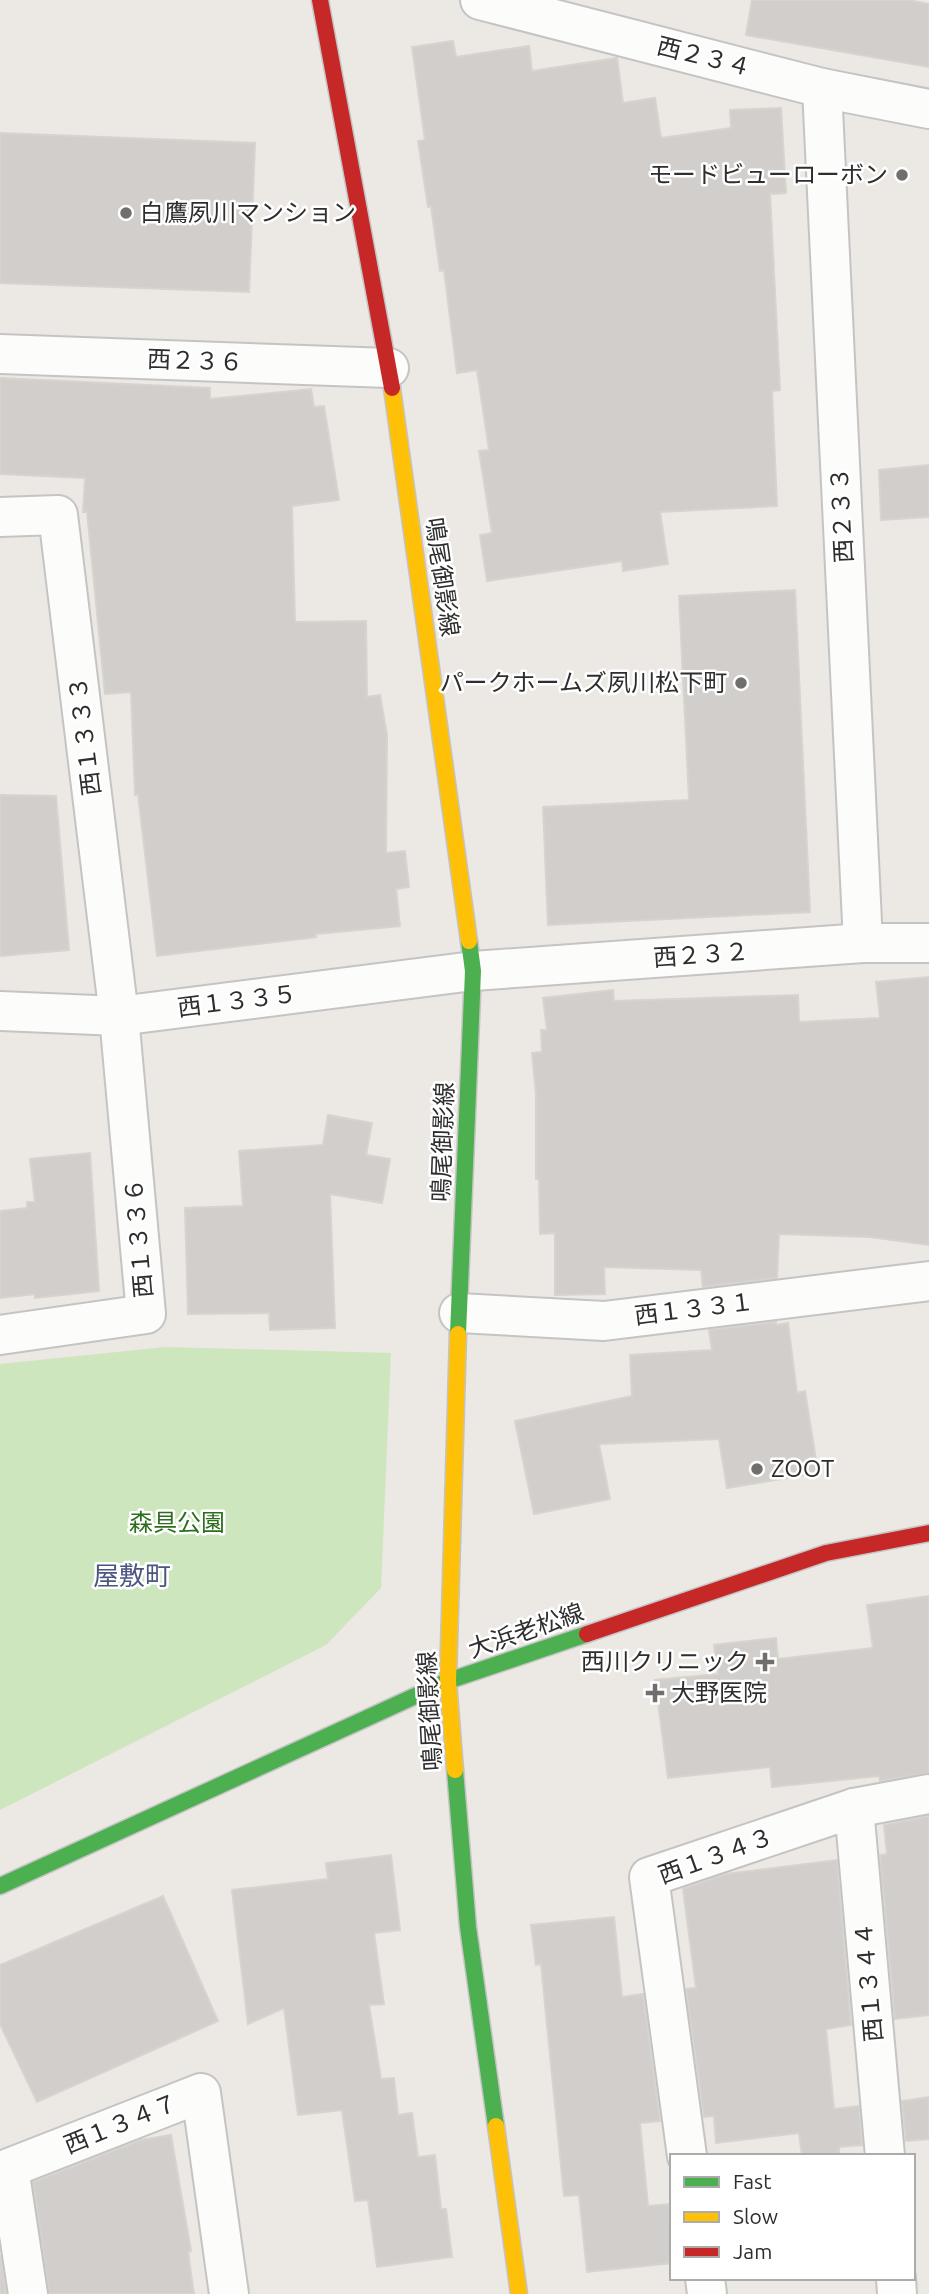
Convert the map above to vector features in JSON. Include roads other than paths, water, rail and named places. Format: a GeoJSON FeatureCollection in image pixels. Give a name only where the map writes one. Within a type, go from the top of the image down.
{"type":"FeatureCollection","features":[{"type":"Feature","properties":{"kind":"street","name":"鳴尾御影線"},"geometry":{"type":"LineString","coordinates":[[320,0],[389,368],[473,971],[458,1313],[448,1681],[468,1927],[519,2294]]}},
{"type":"Feature","properties":{"kind":"street","name":"西２３４"},"geometry":{"type":"LineString","coordinates":[[480,0],[822,88],[929,109]]}},
{"type":"Feature","properties":{"kind":"street","name":"西２３３"},"geometry":{"type":"LineString","coordinates":[[822,88],[863,943]]}},
{"type":"Feature","properties":{"kind":"street","name":"西２３６"},"geometry":{"type":"LineString","coordinates":[[0,354],[389,368]]}},
{"type":"Feature","properties":{"kind":"street","name":"西１３３３"},"geometry":{"type":"LineString","coordinates":[[0,517],[58,515],[119,1016]]}},
{"type":"Feature","properties":{"kind":"street","name":"西２３２"},"geometry":{"type":"LineString","coordinates":[[473,971],[863,943],[929,943]]}},
{"type":"Feature","properties":{"kind":"street","name":"西１３３５"},"geometry":{"type":"LineString","coordinates":[[0,1011],[119,1016],[473,971]]}},
{"type":"Feature","properties":{"kind":"street","name":"西１３３６"},"geometry":{"type":"LineString","coordinates":[[0,1335],[146,1314],[119,1016]]}},
{"type":"Feature","properties":{"kind":"street","name":"西１３３１"},"geometry":{"type":"LineString","coordinates":[[458,1313],[604,1321],[929,1281]]}},
{"type":"Feature","properties":{"kind":"street","name":"大浜老松線"},"geometry":{"type":"LineString","coordinates":[[0,1886],[448,1681],[826,1553],[929,1533]]}},
{"type":"Feature","properties":{"kind":"street","name":"西１３４３"},"geometry":{"type":"LineString","coordinates":[[687,2154],[649,1877],[854,1808],[929,1794]]}},
{"type":"Feature","properties":{"kind":"street","name":"西１３４４"},"geometry":{"type":"LineString","coordinates":[[854,1808],[885,2154]]}},
{"type":"Feature","properties":{"kind":"street","name":"西１３４７"},"geometry":{"type":"LineString","coordinates":[[28,2294],[9,2168],[201,2092],[229,2294]]}},
{"type":"Feature","properties":{"kind":"place","name":"モードビューローボン"},"geometry":{"type":"Point","coordinates":[902,175]}},
{"type":"Feature","properties":{"kind":"place","name":"白鷹夙川マンション"},"geometry":{"type":"Point","coordinates":[126,213]}},
{"type":"Feature","properties":{"kind":"place","name":"パークホームズ夙川松下町"},"geometry":{"type":"Point","coordinates":[741,683]}},
{"type":"Feature","properties":{"kind":"place","name":"ZOOT"},"geometry":{"type":"Point","coordinates":[757,1469]}},
{"type":"Feature","properties":{"kind":"place","name":"西川クリニック"},"geometry":{"type":"Point","coordinates":[765,1662]}},
{"type":"Feature","properties":{"kind":"place","name":"大野医院"},"geometry":{"type":"Point","coordinates":[655,1693]}},
{"type":"Feature","properties":{"kind":"district","name":"屋敷町"},"geometry":{"type":"Point","coordinates":[132,1576]}},
{"type":"Feature","properties":{"kind":"park label","name":"森具公園"},"geometry":{"type":"Point","coordinates":[177,1523]}}]}
